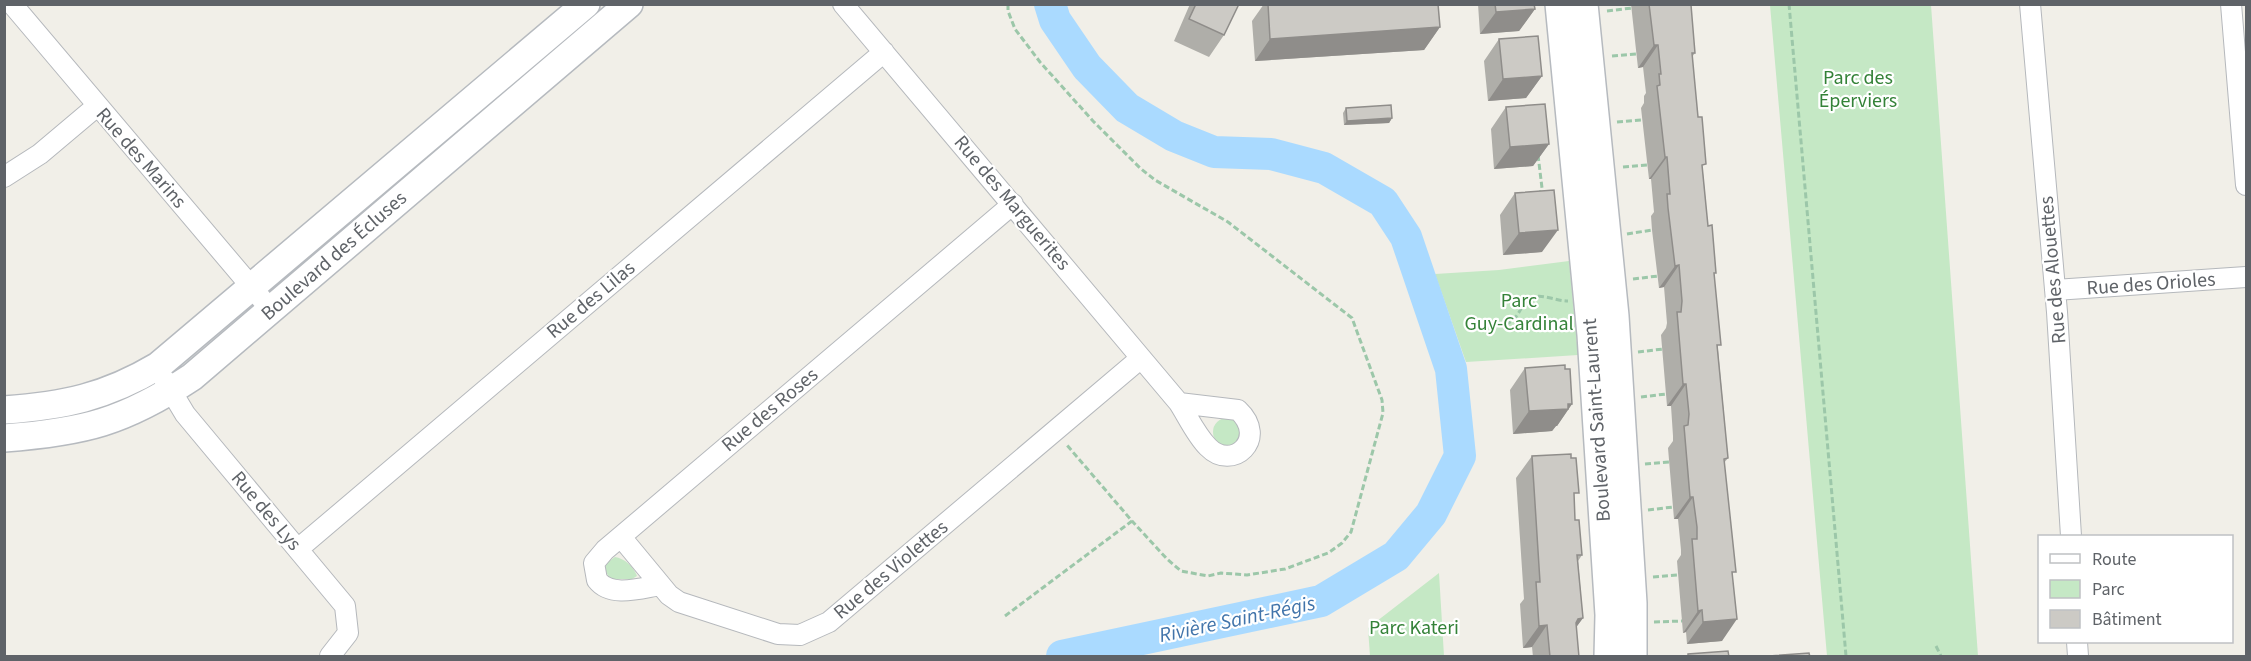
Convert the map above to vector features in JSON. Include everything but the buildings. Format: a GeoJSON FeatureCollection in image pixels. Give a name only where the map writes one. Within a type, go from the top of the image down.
{"type":"FeatureCollection","features":[{"type":"Feature","properties":{"kind":"street","name":"Rue des Marins"},"geometry":{"type":"LineString","coordinates":[[12,4],[271,310]]}},
{"type":"Feature","properties":{"kind":"street","name":"Boulevard des Écluses"},"geometry":{"type":"LineString","coordinates":[[4,410],[53,406],[87,399],[120,387],[158,366],[586,4]]}},
{"type":"Feature","properties":{"kind":"street","name":"Boulevard des Écluses"},"geometry":{"type":"LineString","coordinates":[[4,438],[85,429],[139,409],[203,369],[629,4]]}},
{"type":"Feature","properties":{"kind":"street","name":"Rue des Marguerites"},"geometry":{"type":"LineString","coordinates":[[843,4],[1179,403]]}},
{"type":"Feature","properties":{"kind":"street","name":"Boulevard Saint-Laurent"},"geometry":{"type":"LineString","coordinates":[[1559,4],[1592,335],[1609,607],[1608,657]]}},
{"type":"Feature","properties":{"kind":"street","name":"Rue des Alouettes"},"geometry":{"type":"LineString","coordinates":[[2030,4],[2055,290],[2071,535]]}},
{"type":"Feature","properties":{"kind":"street"},"geometry":{"type":"LineString","coordinates":[[2231,4],[2247,186]]}},
{"type":"Feature","properties":{"kind":"street","name":"Boulevard Saint-Laurent"},"geometry":{"type":"LineString","coordinates":[[1591,8],[1614,306],[1633,603],[1633,657]]}},
{"type":"Feature","properties":{"kind":"street","name":"Rue des Lilas"},"geometry":{"type":"LineString","coordinates":[[298,549],[884,52]]}},
{"type":"Feature","properties":{"kind":"street"},"geometry":{"type":"LineString","coordinates":[[4,177],[40,154],[96,106]]}},
{"type":"Feature","properties":{"kind":"street"},"geometry":{"type":"LineString","coordinates":[[465,108],[483,128]]}},
{"type":"Feature","properties":{"kind":"street","name":"Rue des Roses"},"geometry":{"type":"LineString","coordinates":[[660,585],[622,591],[602,586],[597,580],[594,563],[598,556],[1013,204]]}},
{"type":"Feature","properties":{"kind":"street","name":"Rue des Orioles"},"geometry":{"type":"LineString","coordinates":[[2055,290],[2247,277]]}},
{"type":"Feature","properties":{"kind":"street","name":"Rue des Violettes"},"geometry":{"type":"LineString","coordinates":[[621,537],[660,585],[680,602],[778,634],[811,632],[829,622],[1142,358]]}},
{"type":"Feature","properties":{"kind":"street","name":"Rue des Lys"},"geometry":{"type":"LineString","coordinates":[[158,366],[184,414],[341,599],[348,614],[348,633],[330,657]]}},
{"type":"Feature","properties":{"kind":"path"},"geometry":{"type":"LineString","coordinates":[[1008,4],[1008,11],[1015,29],[1040,62],[1086,114],[1140,168],[1155,180],[1228,222],[1352,318],[1382,400],[1382,424],[1351,532],[1342,543],[1328,553],[1285,569],[1267,573],[1194,574],[1181,571],[1132,521],[1055,431]]}},
{"type":"Feature","properties":{"kind":"path"},"geometry":{"type":"LineString","coordinates":[[1789,4],[1846,657]]}},
{"type":"Feature","properties":{"kind":"path"},"geometry":{"type":"LineString","coordinates":[[1591,8],[1632,8]]}},
{"type":"Feature","properties":{"kind":"path"},"geometry":{"type":"LineString","coordinates":[[1602,56],[1637,54]]}},
{"type":"Feature","properties":{"kind":"path"},"geometry":{"type":"LineString","coordinates":[[1609,123],[1642,120]]}},
{"type":"Feature","properties":{"kind":"path"},"geometry":{"type":"LineString","coordinates":[[1537,145],[1542,188],[1538,196]]}},
{"type":"Feature","properties":{"kind":"path"},"geometry":{"type":"LineString","coordinates":[[1614,168],[1648,165]]}},
{"type":"Feature","properties":{"kind":"path"},"geometry":{"type":"LineString","coordinates":[[1621,235],[1652,230]]}},
{"type":"Feature","properties":{"kind":"path"},"geometry":{"type":"LineString","coordinates":[[1625,280],[1658,276]]}},
{"type":"Feature","properties":{"kind":"path"},"geometry":{"type":"LineString","coordinates":[[1505,324],[1518,317],[1526,302],[1532,298],[1541,296],[1552,300],[1573,300]]}},
{"type":"Feature","properties":{"kind":"path"},"geometry":{"type":"LineString","coordinates":[[1631,352],[1663,349]]}},
{"type":"Feature","properties":{"kind":"path"},"geometry":{"type":"LineString","coordinates":[[1634,398],[1666,394]]}},
{"type":"Feature","properties":{"kind":"path"},"geometry":{"type":"LineString","coordinates":[[1638,465],[1670,462]]}},
{"type":"Feature","properties":{"kind":"path"},"geometry":{"type":"LineString","coordinates":[[1641,511],[1673,507]]}},
{"type":"Feature","properties":{"kind":"path"},"geometry":{"type":"LineString","coordinates":[[1005,616],[1132,521]]}},
{"type":"Feature","properties":{"kind":"path"},"geometry":{"type":"LineString","coordinates":[[1645,578],[1678,575]]}},
{"type":"Feature","properties":{"kind":"path"},"geometry":{"type":"LineString","coordinates":[[1647,622],[1682,621]]}},
{"type":"Feature","properties":{"kind":"path"},"geometry":{"type":"LineString","coordinates":[[1936,646],[1941,657]]}},
{"type":"Feature","properties":{"kind":"green space","name":"Parc des Éperviers"},"geometry":{"type":"Polygon","coordinates":[[[1770,5],[1931,5],[1978,656],[1827,656],[1770,5]]]}},
{"type":"Feature","properties":{"kind":"green space","name":"Parc Guy-Cardinal"},"geometry":{"type":"Polygon","coordinates":[[[1569,261],[1578,355],[1466,362],[1435,274],[1499,270],[1569,261]]]}},
{"type":"Feature","properties":{"kind":"green space"},"geometry":{"type":"Polygon","coordinates":[[[1227,418],[1237,422],[1241,432],[1237,442],[1227,446],[1217,442],[1213,432],[1217,422],[1227,418]]]}},
{"type":"Feature","properties":{"kind":"green space"},"geometry":{"type":"Polygon","coordinates":[[[615,557],[622,559],[634,569],[637,576],[632,579],[610,579],[605,570],[605,564],[615,557]]]}},
{"type":"Feature","properties":{"kind":"green space","name":"Parc Kateri"},"geometry":{"type":"Polygon","coordinates":[[[1439,573],[1444,656],[1370,656],[1368,628],[1439,573]]]}},
{"type":"Feature","properties":{"kind":"waterway","name":"Rivière Saint-Régis"},"geometry":{"type":"LineString","coordinates":[[1050,4],[1055,20],[1087,67],[1127,108],[1174,136],[1214,152],[1271,154],[1324,168],[1383,202],[1406,237],[1451,369],[1460,456],[1431,514],[1396,556],[1321,601],[1062,656]]}}]}
